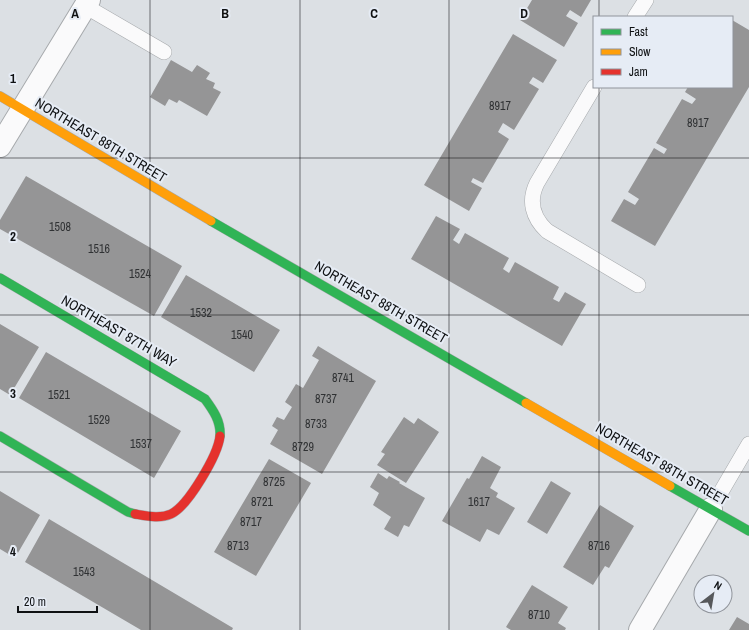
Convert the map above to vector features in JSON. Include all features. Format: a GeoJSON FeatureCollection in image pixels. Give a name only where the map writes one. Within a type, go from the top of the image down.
{"type":"FeatureCollection","features":[{"type":"Feature","properties":{"kind":"street"},"geometry":{"type":"LineString","coordinates":[[0,146],[87,3]]}},
{"type":"Feature","properties":{"kind":"street","name":"NORTHEAST 88TH STREET"},"geometry":{"type":"LineString","coordinates":[[0,96],[197,213],[749,531]]}},
{"type":"Feature","properties":{"kind":"street","name":"NORTHEAST 87TH WAY"},"geometry":{"type":"LineString","coordinates":[[0,278],[205,399],[210,404],[220,427],[220,442],[216,454],[186,502],[176,511],[160,517],[146,517],[128,512],[0,436]]}},
{"type":"Feature","properties":{"kind":"street"},"geometry":{"type":"LineString","coordinates":[[640,630],[711,509]]}},
{"type":"Feature","properties":{"kind":"lane"},"geometry":{"type":"LineString","coordinates":[[636,16],[646,0]]}},
{"type":"Feature","properties":{"kind":"lane"},"geometry":{"type":"LineString","coordinates":[[87,3],[164,52]]}},
{"type":"Feature","properties":{"kind":"lane"},"geometry":{"type":"LineString","coordinates":[[593,88],[537,183],[533,195],[533,208],[538,221],[547,231],[638,285]]}},
{"type":"Feature","properties":{"kind":"lane"},"geometry":{"type":"LineString","coordinates":[[711,509],[749,444]]}},
{"type":"Feature","properties":{"kind":"building"},"geometry":{"type":"Polygon","coordinates":[[[532,0],[591,0],[581,17],[570,10],[566,16],[578,23],[564,47],[520,20],[532,0]]]}},
{"type":"Feature","properties":{"kind":"building"},"geometry":{"type":"Polygon","coordinates":[[[733,21],[749,30],[749,87],[655,246],[611,221],[624,199],[635,205],[639,199],[628,192],[654,148],[664,154],[667,149],[656,143],[682,99],[692,104],[696,99],[685,92],[687,88],[733,88],[733,21]]]}},
{"type":"Feature","properties":{"kind":"building"},"geometry":{"type":"Polygon","coordinates":[[[513,34],[557,60],[543,83],[533,77],[529,83],[539,89],[514,130],[503,123],[498,132],[509,139],[483,183],[473,178],[471,182],[482,188],[469,211],[424,185],[513,34]]]}},
{"type":"Feature","properties":{"kind":"building"},"geometry":{"type":"Polygon","coordinates":[[[171,60],[192,72],[197,65],[210,73],[206,79],[215,83],[213,88],[221,92],[207,116],[179,100],[177,103],[169,99],[165,106],[150,97],[171,60]]]}},
{"type":"Feature","properties":{"kind":"building"},"geometry":{"type":"Polygon","coordinates":[[[26,176],[182,266],[154,316],[0,229],[0,220],[26,176]]]}},
{"type":"Feature","properties":{"kind":"building"},"geometry":{"type":"Polygon","coordinates":[[[436,216],[460,229],[453,240],[459,244],[465,233],[509,258],[503,269],[509,273],[515,262],[559,287],[553,299],[559,302],[565,292],[586,304],[562,346],[411,259],[436,216]]]}},
{"type":"Feature","properties":{"kind":"building"},"geometry":{"type":"Polygon","coordinates":[[[186,275],[280,330],[254,372],[161,317],[186,275]]]}},
{"type":"Feature","properties":{"kind":"building"},"geometry":{"type":"Polygon","coordinates":[[[0,324],[39,347],[10,395],[0,389],[0,324]]]}},
{"type":"Feature","properties":{"kind":"building"},"geometry":{"type":"Polygon","coordinates":[[[318,346],[376,381],[322,474],[270,444],[278,430],[272,426],[277,417],[284,420],[292,407],[285,402],[296,384],[303,388],[319,360],[312,356],[318,346]]]}},
{"type":"Feature","properties":{"kind":"building"},"geometry":{"type":"Polygon","coordinates":[[[46,352],[181,431],[154,478],[19,398],[46,352]]]}},
{"type":"Feature","properties":{"kind":"building"},"geometry":{"type":"Polygon","coordinates":[[[404,417],[414,424],[418,418],[439,432],[406,483],[377,465],[385,454],[381,452],[404,417]]]}},
{"type":"Feature","properties":{"kind":"building"},"geometry":{"type":"Polygon","coordinates":[[[482,456],[501,467],[490,488],[498,493],[496,497],[515,508],[499,535],[487,529],[480,542],[442,521],[467,478],[469,479],[482,456]]]}},
{"type":"Feature","properties":{"kind":"building"},"geometry":{"type":"Polygon","coordinates":[[[269,459],[311,483],[256,576],[214,552],[269,459]]]}},
{"type":"Feature","properties":{"kind":"building"},"geometry":{"type":"Polygon","coordinates":[[[378,473],[387,479],[389,476],[425,498],[409,527],[404,525],[398,537],[384,529],[391,517],[373,505],[379,493],[370,487],[378,473]]]}},
{"type":"Feature","properties":{"kind":"building"},"geometry":{"type":"Polygon","coordinates":[[[551,481],[571,493],[547,534],[527,522],[551,481]]]}},
{"type":"Feature","properties":{"kind":"building"},"geometry":{"type":"Polygon","coordinates":[[[0,491],[40,515],[15,558],[0,549],[0,491]]]}},
{"type":"Feature","properties":{"kind":"building"},"geometry":{"type":"Polygon","coordinates":[[[600,505],[634,526],[609,568],[605,566],[593,585],[563,567],[600,505]]]}},
{"type":"Feature","properties":{"kind":"building"},"geometry":{"type":"Polygon","coordinates":[[[49,519],[233,628],[232,630],[141,630],[25,562],[49,519]]]}},
{"type":"Feature","properties":{"kind":"building"},"geometry":{"type":"Polygon","coordinates":[[[532,585],[568,607],[558,623],[566,628],[565,630],[511,630],[506,627],[532,585]]]}},
{"type":"Feature","properties":{"kind":"building"},"geometry":{"type":"Polygon","coordinates":[[[737,617],[749,624],[749,630],[729,630],[737,617]]]}},
{"type":"Feature","properties":{"kind":"traffic: fast"},"geometry":{"type":"LineString","coordinates":[[211,221],[526,403]]}},
{"type":"Feature","properties":{"kind":"traffic: fast"},"geometry":{"type":"LineString","coordinates":[[0,278],[205,399],[218,421],[220,436]]}},
{"type":"Feature","properties":{"kind":"traffic: fast"},"geometry":{"type":"LineString","coordinates":[[0,436],[128,512],[135,514]]}},
{"type":"Feature","properties":{"kind":"traffic: fast"},"geometry":{"type":"LineString","coordinates":[[670,486],[749,531]]}},
{"type":"Feature","properties":{"kind":"traffic: slow"},"geometry":{"type":"LineString","coordinates":[[0,96],[211,221]]}},
{"type":"Feature","properties":{"kind":"traffic: slow"},"geometry":{"type":"LineString","coordinates":[[526,403],[670,486]]}},
{"type":"Feature","properties":{"kind":"traffic: jam"},"geometry":{"type":"LineString","coordinates":[[135,514],[153,517],[167,516],[178,509],[186,501],[208,467],[214,455],[220,436]]}}]}
